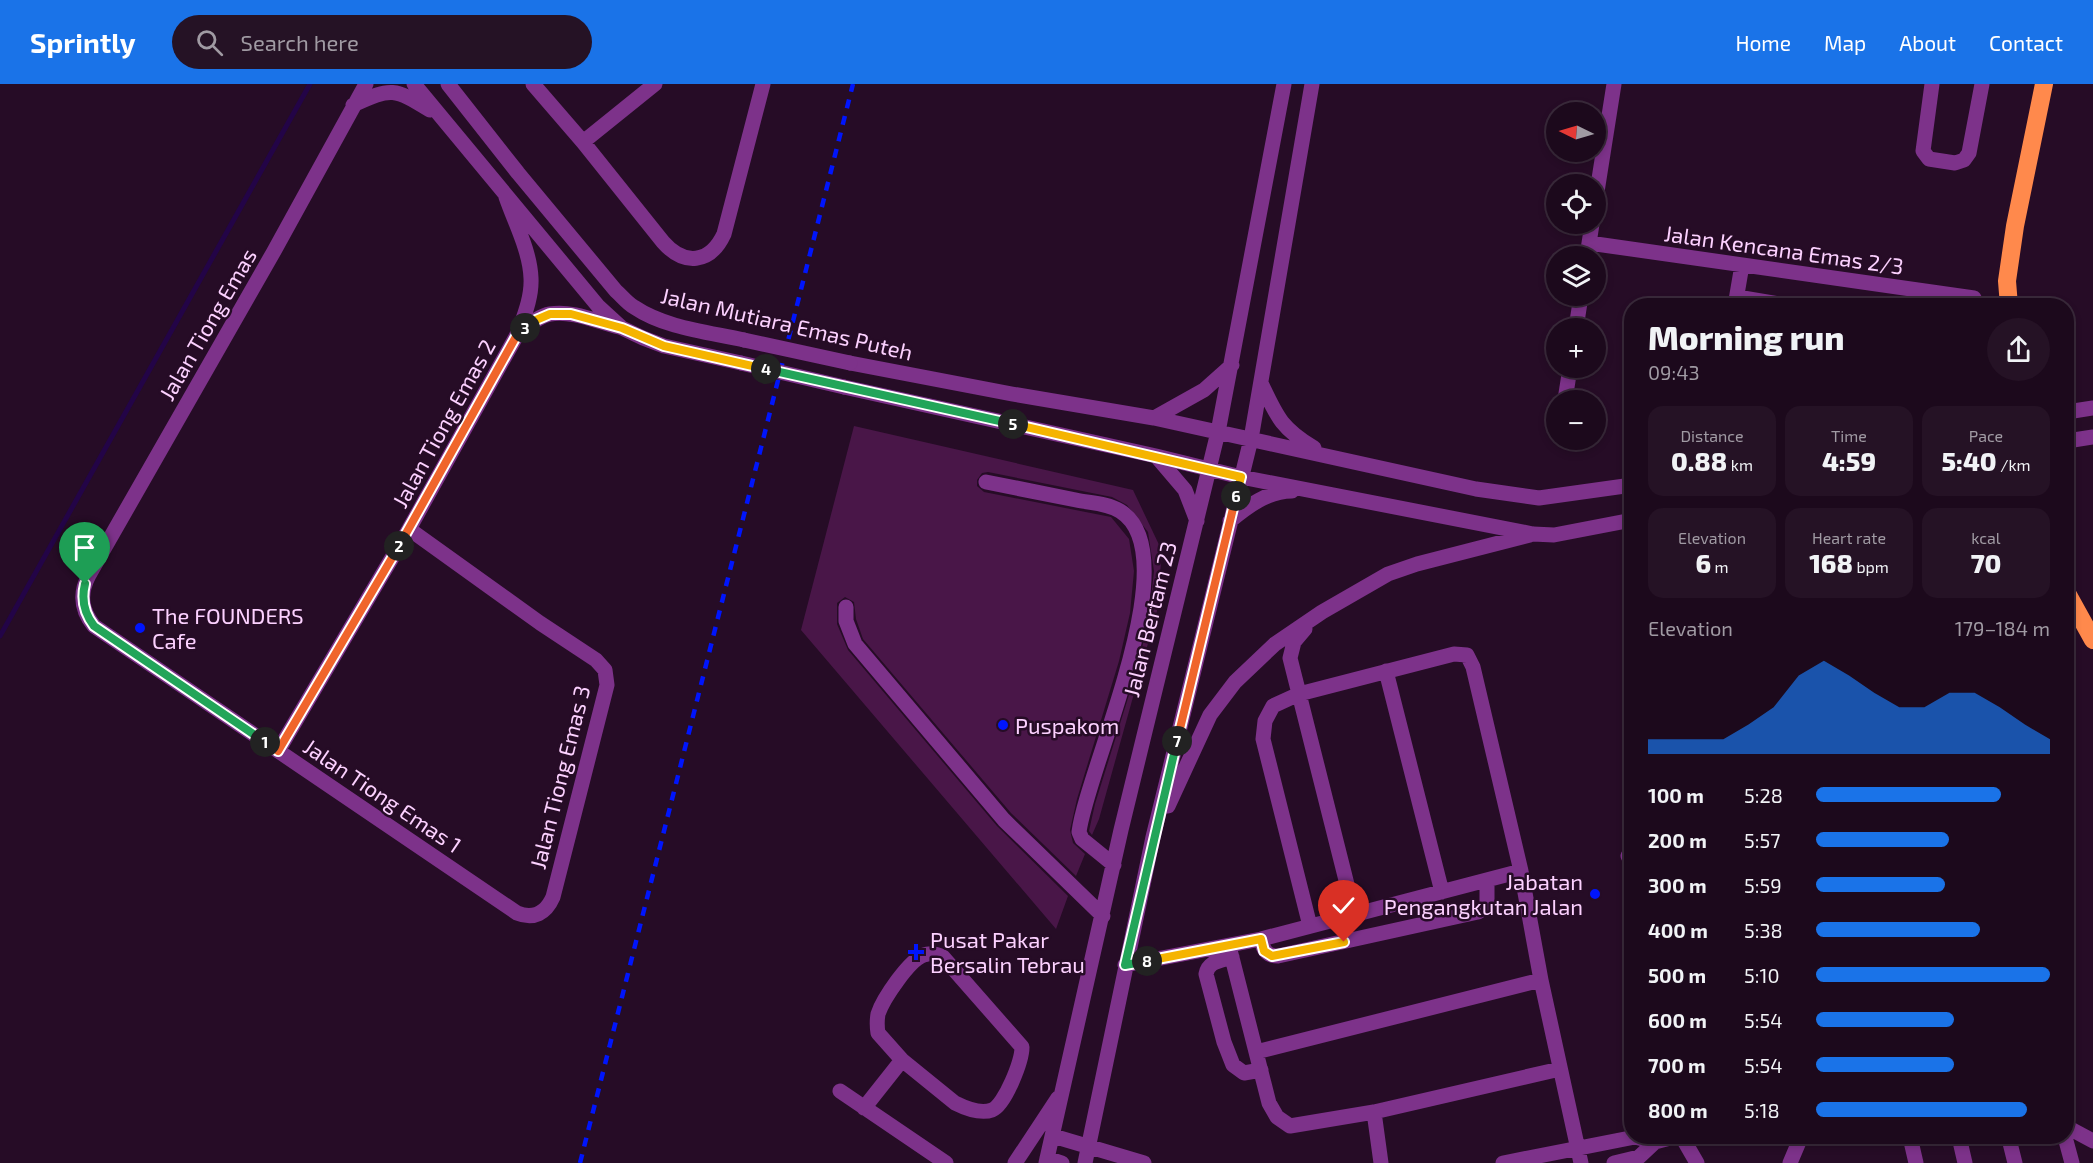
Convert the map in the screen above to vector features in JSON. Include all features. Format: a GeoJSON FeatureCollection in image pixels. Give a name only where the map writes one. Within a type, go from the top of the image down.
{"type":"FeatureCollection","features":[{"type":"Feature","properties":{"kind":"highway"},"geometry":{"type":"LineString","coordinates":[[2002,298],[2007,281],[2015,226],[2044,84]]}},
{"type":"Feature","properties":{"kind":"highway"},"geometry":{"type":"LineString","coordinates":[[2007,281],[2008,298]]}},
{"type":"Feature","properties":{"kind":"highway"},"geometry":{"type":"LineString","coordinates":[[2074,606],[2093,640]]}},
{"type":"Feature","properties":{"kind":"street","name":"Jalan Tiong Emas"},"geometry":{"type":"LineString","coordinates":[[85,584],[366,84]]}},
{"type":"Feature","properties":{"kind":"street"},"geometry":{"type":"LineString","coordinates":[[414,84],[598,306],[622,328],[664,346],[1241,477],[1533,534],[1554,535],[1624,522]]}},
{"type":"Feature","properties":{"kind":"street","name":"Jalan Mutiara Emas Puteh"},"geometry":{"type":"LineString","coordinates":[[448,84],[518,174],[616,291],[632,306],[649,316],[668,323],[850,363],[1154,418],[1251,439]]}},
{"type":"Feature","properties":{"kind":"street"},"geometry":{"type":"LineString","coordinates":[[533,84],[583,142],[671,252],[681,257],[697,258],[710,254],[724,234],[763,84]]}},
{"type":"Feature","properties":{"kind":"street"},"geometry":{"type":"LineString","coordinates":[[583,142],[655,84]]}},
{"type":"Feature","properties":{"kind":"street","name":"Jalan Bertam 23"},"geometry":{"type":"LineString","coordinates":[[1046,1161],[1114,865],[1210,470],[1232,365],[1284,84]]}},
{"type":"Feature","properties":{"kind":"street"},"geometry":{"type":"LineString","coordinates":[[1085,1163],[1153,837],[1251,439],[1312,84]]}},
{"type":"Feature","properties":{"kind":"street"},"geometry":{"type":"LineString","coordinates":[[1600,174],[1614,84]]}},
{"type":"Feature","properties":{"kind":"street"},"geometry":{"type":"LineString","coordinates":[[1932,84],[1923,151],[1929,159],[1955,163],[1964,160],[1969,153],[1982,84]]}},
{"type":"Feature","properties":{"kind":"street"},"geometry":{"type":"LineString","coordinates":[[353,105],[381,92],[393,92],[409,97],[440,117]]}},
{"type":"Feature","properties":{"kind":"street","name":"Jalan Tiong Emas 2"},"geometry":{"type":"LineString","coordinates":[[278,751],[409,529],[518,333],[529,298],[531,279],[528,256],[506,197]]}},
{"type":"Feature","properties":{"kind":"street","name":"Jalan Kencana Emas 2/3"},"geometry":{"type":"LineString","coordinates":[[1606,252],[1742,265],[1974,298]]}},
{"type":"Feature","properties":{"kind":"street"},"geometry":{"type":"LineString","coordinates":[[1737,298],[1742,265]]}},
{"type":"Feature","properties":{"kind":"street"},"geometry":{"type":"LineString","coordinates":[[1911,298],[1912,290]]}},
{"type":"Feature","properties":{"kind":"street","name":"Jalan Tiong Emas 2"},"geometry":{"type":"LineString","coordinates":[[518,333],[536,320],[550,314],[571,314],[622,328]]}},
{"type":"Feature","properties":{"kind":"street"},"geometry":{"type":"LineString","coordinates":[[1154,418],[1204,390],[1232,365]]}},
{"type":"Feature","properties":{"kind":"street"},"geometry":{"type":"LineString","coordinates":[[1261,383],[1278,419],[1296,437],[1325,455]]}},
{"type":"Feature","properties":{"kind":"street"},"geometry":{"type":"LineString","coordinates":[[2074,411],[2093,408]]}},
{"type":"Feature","properties":{"kind":"street"},"geometry":{"type":"LineString","coordinates":[[2074,440],[2093,437]]}},
{"type":"Feature","properties":{"kind":"street"},"geometry":{"type":"LineString","coordinates":[[1251,439],[1476,489],[1539,498],[1624,486]]}},
{"type":"Feature","properties":{"kind":"street"},"geometry":{"type":"LineString","coordinates":[[1156,456],[1185,490],[1197,521]]}},
{"type":"Feature","properties":{"kind":"street"},"geometry":{"type":"LineString","coordinates":[[986,482],[1107,506],[1126,515],[1139,536],[1145,569],[1140,620],[1079,832],[1082,838],[1114,865]]}},
{"type":"Feature","properties":{"kind":"street"},"geometry":{"type":"LineString","coordinates":[[1230,521],[1249,505],[1280,491],[1316,492]]}},
{"type":"Feature","properties":{"kind":"street","name":"Jalan Tiong Emas 3"},"geometry":{"type":"LineString","coordinates":[[409,529],[540,623],[596,660],[605,670],[607,685],[553,897],[550,905],[539,914]]}},
{"type":"Feature","properties":{"kind":"street"},"geometry":{"type":"LineString","coordinates":[[1153,837],[1210,715],[1235,682],[1275,644],[1322,612],[1398,570],[1533,534]]}},
{"type":"Feature","properties":{"kind":"street","name":"Jalan Tiong Emas 1"},"geometry":{"type":"LineString","coordinates":[[85,584],[82,602],[94,626],[517,913],[524,916],[539,914]]}},
{"type":"Feature","properties":{"kind":"street"},"geometry":{"type":"LineString","coordinates":[[846,607],[846,621],[855,644],[1004,820],[1102,916]]}},
{"type":"Feature","properties":{"kind":"street"},"geometry":{"type":"LineString","coordinates":[[1322,612],[1301,633],[1291,649],[1290,658],[1355,916]]}},
{"type":"Feature","properties":{"kind":"street"},"geometry":{"type":"LineString","coordinates":[[1310,926],[1263,739],[1265,721],[1273,706],[1299,694],[1386,671],[1454,654],[1467,656],[1473,667],[1521,871],[1541,980],[1580,1156]]}},
{"type":"Feature","properties":{"kind":"street"},"geometry":{"type":"LineString","coordinates":[[1386,671],[1442,892]]}},
{"type":"Feature","properties":{"kind":"street"},"geometry":{"type":"LineString","coordinates":[[1261,1070],[1244,1073],[1233,1065],[1224,1042],[1206,974],[1210,964],[1230,951],[1261,939],[1521,871]]}},
{"type":"Feature","properties":{"kind":"street"},"geometry":{"type":"LineString","coordinates":[[1261,939],[1262,946],[1268,954],[1278,956],[1478,912],[1487,906],[1487,880]]}},
{"type":"Feature","properties":{"kind":"street"},"geometry":{"type":"LineString","coordinates":[[1125,965],[1230,951]]}},
{"type":"Feature","properties":{"kind":"street"},"geometry":{"type":"LineString","coordinates":[[1230,951],[1269,1103],[1278,1117],[1290,1126],[1374,1112],[1560,1069]]}},
{"type":"Feature","properties":{"kind":"street"},"geometry":{"type":"LineString","coordinates":[[926,954],[937,954],[943,957],[1022,1047],[1015,1073],[1002,1102],[997,1108],[986,1111],[955,1103],[902,1060],[878,1033],[879,1013],[903,973],[913,962],[926,954]]}},
{"type":"Feature","properties":{"kind":"street"},"geometry":{"type":"LineString","coordinates":[[1256,1052],[1541,980]]}},
{"type":"Feature","properties":{"kind":"street"},"geometry":{"type":"LineString","coordinates":[[864,1108],[902,1060]]}},
{"type":"Feature","properties":{"kind":"street"},"geometry":{"type":"LineString","coordinates":[[840,1091],[946,1163]]}},
{"type":"Feature","properties":{"kind":"street"},"geometry":{"type":"LineString","coordinates":[[1015,1163],[1061,1093]]}},
{"type":"Feature","properties":{"kind":"street"},"geometry":{"type":"LineString","coordinates":[[1374,1112],[1381,1163]]}},
{"type":"Feature","properties":{"kind":"street"},"geometry":{"type":"LineString","coordinates":[[2074,1130],[2093,1141]]}},
{"type":"Feature","properties":{"kind":"street"},"geometry":{"type":"LineString","coordinates":[[1053,1136],[1144,1163]]}},
{"type":"Feature","properties":{"kind":"street"},"geometry":{"type":"LineString","coordinates":[[1503,1163],[1580,1156],[1624,1141]]}},
{"type":"Feature","properties":{"kind":"street"},"geometry":{"type":"LineString","coordinates":[[1637,1144],[1640,1160]]}},
{"type":"Feature","properties":{"kind":"street"},"geometry":{"type":"LineString","coordinates":[[1614,1163],[1640,1160],[1653,1144]]}},
{"type":"Feature","properties":{"kind":"street"},"geometry":{"type":"LineString","coordinates":[[1686,1144],[1697,1163]]}},
{"type":"Feature","properties":{"kind":"street"},"geometry":{"type":"LineString","coordinates":[[1790,1163],[1798,1144]]}},
{"type":"Feature","properties":{"kind":"street"},"geometry":{"type":"LineString","coordinates":[[1912,1144],[1916,1163]]}},
{"type":"Feature","properties":{"kind":"street"},"geometry":{"type":"LineString","coordinates":[[1961,1144],[1965,1163]]}},
{"type":"Feature","properties":{"kind":"street"},"geometry":{"type":"LineString","coordinates":[[2009,1144],[2015,1163]]}},
{"type":"Feature","properties":{"kind":"street"},"geometry":{"type":"LineString","coordinates":[[2067,1144],[2072,1163]]}},
{"type":"Feature","properties":{"kind":"street"},"geometry":{"type":"LineString","coordinates":[[1046,1161],[1062,1163]]}},
{"type":"Feature","properties":{"kind":"building","name":"Puspakom"},"geometry":{"type":"Polygon","coordinates":[[[854,426],[1133,490],[1162,551],[1157,611],[1099,819],[1092,835],[1089,831],[1095,804],[1138,666],[1149,617],[1154,571],[1148,532],[1127,505],[1112,497],[988,472],[982,473],[977,480],[977,486],[984,492],[1111,517],[1129,539],[1134,571],[1130,613],[1119,661],[1077,799],[1070,830],[1073,843],[1085,854],[1076,876],[1011,813],[863,639],[856,619],[854,602],[845,597],[837,603],[837,624],[848,650],[997,826],[1068,896],[1056,929],[801,630],[854,426]]]}},
{"type":"Feature","properties":{"kind":"waterway"},"geometry":{"type":"LineString","coordinates":[[0,636],[310,84]]}},
{"type":"Feature","properties":{"kind":"railway"},"geometry":{"type":"LineString","coordinates":[[580,1163],[853,84]]}},
{"type":"Feature","properties":{"kind":"place","name":"The FOUNDERS Cafe"},"geometry":{"type":"Point","coordinates":[140,628]}},
{"type":"Feature","properties":{"kind":"place","name":"Puspakom"},"geometry":{"type":"Point","coordinates":[1003,725]}},
{"type":"Feature","properties":{"kind":"place","name":"Jabatan Pengangkutan Jalan"},"geometry":{"type":"Point","coordinates":[1595,894]}},
{"type":"Feature","properties":{"kind":"place","name":"Pusat Pakar Bersalin Tebrau"},"geometry":{"type":"Point","coordinates":[916,952]}},
{"type":"Feature","properties":{"kind":"route"},"geometry":{"type":"LineString","coordinates":[[85,584],[82,602],[94,626],[278,751],[409,529],[518,333],[536,320],[550,314],[571,314],[622,328],[664,346],[1241,477],[1153,837],[1125,965],[1261,939],[1264,951],[1272,956],[1344,942]]}}]}
